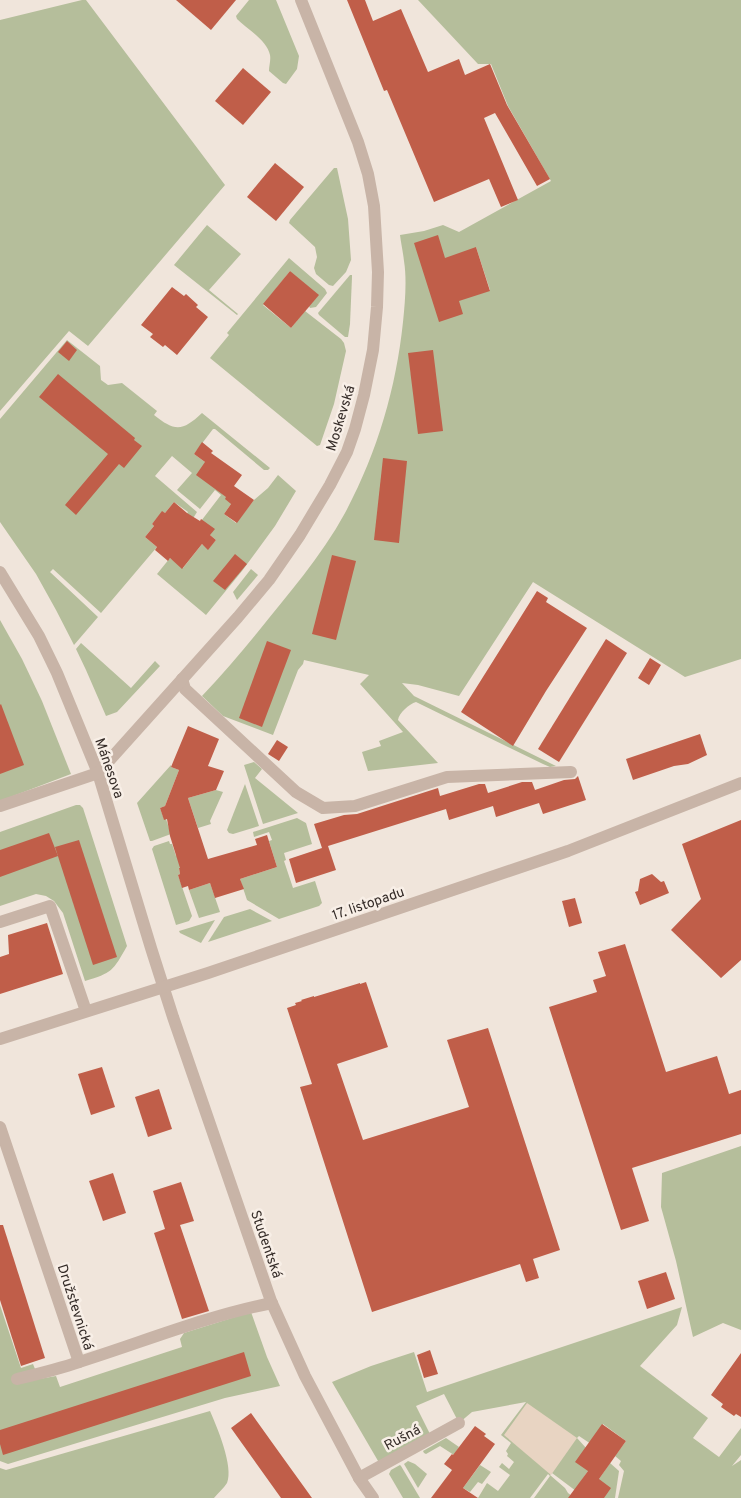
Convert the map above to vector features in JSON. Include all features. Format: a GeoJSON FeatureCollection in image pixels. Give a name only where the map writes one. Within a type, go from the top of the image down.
{"type":"FeatureCollection","features":[{"type":"Feature","properties":{"kind":"street","name":"Moskevská"},"geometry":{"type":"LineString","coordinates":[[98,773],[269,580],[300,535],[347,452],[364,394],[373,350],[377,307],[378,272],[374,206],[368,174],[358,142],[301,0]]}},
{"type":"Feature","properties":{"kind":"street","name":"Mánesova"},"geometry":{"type":"LineString","coordinates":[[0,572],[34,628],[57,672],[98,773],[164,987]]}},
{"type":"Feature","properties":{"kind":"street"},"geometry":{"type":"LineString","coordinates":[[182,679],[185,689],[296,792],[323,808],[355,806],[447,777],[571,772]]}},
{"type":"Feature","properties":{"kind":"street"},"geometry":{"type":"LineString","coordinates":[[0,806],[98,773]]}},
{"type":"Feature","properties":{"kind":"street","name":"17. listopadu"},"geometry":{"type":"LineString","coordinates":[[0,1039],[164,987],[568,852],[741,783]]}},
{"type":"Feature","properties":{"kind":"street"},"geometry":{"type":"LineString","coordinates":[[0,922],[50,906],[86,1011]]}},
{"type":"Feature","properties":{"kind":"street","name":"Studentská"},"geometry":{"type":"LineString","coordinates":[[164,987],[272,1303],[305,1376],[372,1498]]}},
{"type":"Feature","properties":{"kind":"street","name":"Družstevnická"},"geometry":{"type":"LineString","coordinates":[[0,1127],[79,1362],[183,1327],[272,1303]]}},
{"type":"Feature","properties":{"kind":"street"},"geometry":{"type":"LineString","coordinates":[[17,1379],[79,1362]]}},
{"type":"Feature","properties":{"kind":"street","name":"Rušná"},"geometry":{"type":"LineString","coordinates":[[360,1478],[459,1424]]}},
{"type":"Feature","properties":{"kind":"green space"},"geometry":{"type":"Polygon","coordinates":[[[86,0],[225,185],[88,346],[69,331],[0,411],[0,20],[86,0]]]}},
{"type":"Feature","properties":{"kind":"green space"},"geometry":{"type":"Polygon","coordinates":[[[249,0],[276,0],[299,56],[297,69],[286,84],[269,71],[270,55],[265,44],[237,19],[236,16],[249,0]]]}},
{"type":"Feature","properties":{"kind":"green space"},"geometry":{"type":"Polygon","coordinates":[[[418,0],[741,0],[741,659],[685,677],[533,582],[459,696],[418,685],[402,683],[414,696],[556,766],[550,767],[543,764],[416,702],[405,709],[398,720],[438,763],[368,771],[362,752],[381,746],[379,741],[403,732],[360,684],[369,675],[304,660],[298,670],[273,735],[223,716],[202,696],[251,641],[315,560],[345,513],[367,467],[390,396],[400,347],[406,283],[400,235],[424,231],[443,225],[459,232],[551,181],[508,106],[491,64],[478,64],[418,0]],[[476,247],[476,295],[490,290],[476,247]]]}},
{"type":"Feature","properties":{"kind":"green space"},"geometry":{"type":"Polygon","coordinates":[[[334,168],[337,168],[348,219],[351,260],[346,272],[333,286],[316,274],[314,268],[317,257],[315,247],[289,223],[334,168]]]}},
{"type":"Feature","properties":{"kind":"green space"},"geometry":{"type":"Polygon","coordinates":[[[207,225],[241,254],[209,290],[237,315],[174,265],[207,225]]]}},
{"type":"Feature","properties":{"kind":"green space"},"geometry":{"type":"Polygon","coordinates":[[[289,258],[325,289],[327,293],[316,307],[310,308],[290,271],[263,305],[291,328],[305,311],[341,339],[346,351],[334,404],[320,445],[317,446],[210,358],[229,335],[227,333],[289,258]]]}},
{"type":"Feature","properties":{"kind":"green space"},"geometry":{"type":"Polygon","coordinates":[[[352,275],[350,324],[348,337],[345,337],[318,313],[352,275]]]}},
{"type":"Feature","properties":{"kind":"green space"},"geometry":{"type":"Polygon","coordinates":[[[67,340],[100,366],[101,380],[108,385],[122,383],[157,411],[154,415],[161,421],[173,427],[179,427],[189,423],[202,413],[270,468],[264,470],[215,429],[213,429],[194,454],[205,462],[231,504],[224,514],[236,523],[254,500],[268,488],[278,475],[296,491],[275,526],[206,615],[157,574],[170,558],[183,568],[202,544],[208,549],[216,540],[198,525],[221,495],[215,490],[200,509],[177,490],[192,473],[172,456],[155,476],[197,512],[192,520],[186,515],[188,512],[174,502],[165,513],[162,512],[152,524],[154,526],[145,537],[157,547],[101,613],[53,569],[50,572],[98,617],[74,645],[36,574],[0,522],[0,419],[67,340]]]}},
{"type":"Feature","properties":{"kind":"green space"},"geometry":{"type":"Polygon","coordinates":[[[251,569],[258,575],[237,600],[233,592],[251,569]]]}},
{"type":"Feature","properties":{"kind":"green space"},"geometry":{"type":"Polygon","coordinates":[[[0,620],[22,659],[42,701],[71,774],[0,801],[0,620]]]}},
{"type":"Feature","properties":{"kind":"green space"},"geometry":{"type":"Polygon","coordinates":[[[81,643],[131,688],[155,661],[160,666],[117,712],[106,716],[76,649],[81,643]]]}},
{"type":"Feature","properties":{"kind":"green space"},"geometry":{"type":"Polygon","coordinates":[[[254,762],[262,769],[255,778],[298,813],[263,824],[244,765],[254,762]]]}},
{"type":"Feature","properties":{"kind":"green space"},"geometry":{"type":"Polygon","coordinates":[[[171,765],[171,767],[179,770],[165,806],[160,808],[171,834],[150,841],[137,803],[171,765]]]}},
{"type":"Feature","properties":{"kind":"green space"},"geometry":{"type":"Polygon","coordinates":[[[245,784],[259,826],[233,834],[229,833],[227,830],[245,784]]]}},
{"type":"Feature","properties":{"kind":"green space"},"geometry":{"type":"Polygon","coordinates":[[[216,790],[223,792],[210,821],[211,824],[198,828],[188,798],[216,790]]]}},
{"type":"Feature","properties":{"kind":"green space"},"geometry":{"type":"Polygon","coordinates":[[[80,805],[83,808],[127,946],[111,970],[101,976],[85,981],[63,913],[54,901],[46,896],[36,894],[0,906],[0,832],[80,805]]]}},
{"type":"Feature","properties":{"kind":"green space"},"geometry":{"type":"Polygon","coordinates":[[[297,818],[306,823],[312,844],[284,853],[286,860],[284,861],[293,888],[315,881],[322,903],[319,906],[279,919],[247,900],[240,879],[277,867],[269,841],[272,840],[269,832],[254,837],[253,832],[297,818]]]}},
{"type":"Feature","properties":{"kind":"green space"},"geometry":{"type":"Polygon","coordinates":[[[169,841],[176,856],[178,855],[182,867],[179,868],[180,874],[178,875],[192,916],[189,921],[176,925],[152,849],[154,846],[169,841]]]}},
{"type":"Feature","properties":{"kind":"green space"},"geometry":{"type":"Polygon","coordinates":[[[210,883],[220,912],[199,918],[189,890],[210,883]]]}},
{"type":"Feature","properties":{"kind":"green space"},"geometry":{"type":"Polygon","coordinates":[[[250,909],[272,921],[208,942],[224,917],[250,909]]]}},
{"type":"Feature","properties":{"kind":"green space"},"geometry":{"type":"Polygon","coordinates":[[[215,920],[201,943],[179,931],[215,920]]]}},
{"type":"Feature","properties":{"kind":"green space"},"geometry":{"type":"Polygon","coordinates":[[[741,1146],[741,1330],[723,1323],[693,1337],[676,1261],[661,1207],[662,1173],[741,1146]]]}},
{"type":"Feature","properties":{"kind":"green space"},"geometry":{"type":"Polygon","coordinates":[[[0,1305],[21,1368],[33,1364],[39,1379],[56,1376],[60,1387],[182,1347],[180,1339],[184,1333],[251,1312],[267,1357],[280,1386],[225,1398],[8,1464],[0,1461],[0,1305]]]}},
{"type":"Feature","properties":{"kind":"green space"},"geometry":{"type":"Polygon","coordinates":[[[682,1307],[677,1325],[640,1366],[708,1418],[693,1438],[719,1457],[741,1428],[741,1455],[732,1466],[741,1460],[741,1498],[618,1498],[624,1471],[619,1465],[621,1461],[615,1456],[626,1441],[603,1424],[591,1444],[579,1436],[577,1438],[587,1449],[588,1471],[576,1491],[552,1473],[550,1475],[565,1488],[572,1496],[571,1498],[534,1498],[550,1476],[548,1474],[530,1498],[478,1498],[487,1483],[498,1491],[510,1475],[499,1467],[502,1463],[509,1469],[514,1462],[507,1456],[506,1451],[511,1443],[501,1435],[526,1402],[472,1412],[459,1423],[444,1394],[416,1406],[432,1438],[381,1466],[332,1382],[371,1366],[414,1352],[427,1392],[682,1307]]]}},
{"type":"Feature","properties":{"kind":"green space"},"geometry":{"type":"Polygon","coordinates":[[[210,1411],[227,1457],[229,1476],[227,1483],[214,1498],[0,1498],[0,1468],[6,1470],[210,1411]]]}},
{"type":"Feature","properties":{"kind":"green space"},"geometry":{"type":"Polygon","coordinates":[[[446,1438],[459,1447],[454,1455],[440,1446],[426,1454],[424,1453],[423,1451],[446,1438]]]}},
{"type":"Feature","properties":{"kind":"green space"},"geometry":{"type":"Polygon","coordinates":[[[408,1461],[427,1474],[418,1488],[404,1464],[408,1461]]]}},
{"type":"Feature","properties":{"kind":"green space"},"geometry":{"type":"Polygon","coordinates":[[[610,1463],[619,1471],[615,1498],[604,1498],[599,1479],[610,1463]]]}},
{"type":"Feature","properties":{"kind":"green space"},"geometry":{"type":"Polygon","coordinates":[[[400,1465],[420,1498],[403,1498],[389,1474],[391,1470],[400,1465]]]}},
{"type":"Feature","properties":{"kind":"green space"},"geometry":{"type":"Polygon","coordinates":[[[480,1465],[491,1472],[482,1484],[478,1482],[470,1492],[463,1488],[480,1465]]]}},
{"type":"Feature","properties":{"kind":"shaded area"},"geometry":{"type":"Polygon","coordinates":[[[527,1403],[577,1438],[551,1475],[504,1435],[527,1403]]]}},
{"type":"Feature","properties":{"kind":"building"},"geometry":{"type":"Polygon","coordinates":[[[176,0],[236,0],[211,30],[176,0]]]}},
{"type":"Feature","properties":{"kind":"building"},"geometry":{"type":"Polygon","coordinates":[[[347,0],[365,0],[373,21],[401,9],[428,72],[459,59],[465,75],[490,64],[507,105],[550,179],[537,186],[495,113],[484,118],[518,200],[501,207],[489,179],[434,202],[387,90],[384,91],[347,0]]]}},
{"type":"Feature","properties":{"kind":"building"},"geometry":{"type":"Polygon","coordinates":[[[243,68],[271,92],[243,125],[215,101],[243,68]]]}},
{"type":"Feature","properties":{"kind":"building"},"geometry":{"type":"Polygon","coordinates":[[[275,163],[304,187],[276,221],[247,197],[275,163]]]}},
{"type":"Feature","properties":{"kind":"building"},"geometry":{"type":"Polygon","coordinates":[[[438,235],[445,258],[476,247],[490,291],[459,301],[463,314],[439,322],[414,243],[438,235]]]}},
{"type":"Feature","properties":{"kind":"building"},"geometry":{"type":"Polygon","coordinates":[[[290,271],[319,295],[291,328],[263,304],[290,271]]]}},
{"type":"Feature","properties":{"kind":"building"},"geometry":{"type":"Polygon","coordinates":[[[172,287],[184,296],[186,294],[198,305],[196,307],[208,317],[177,355],[165,345],[163,347],[150,337],[153,334],[141,325],[172,287]]]}},
{"type":"Feature","properties":{"kind":"building"},"geometry":{"type":"Polygon","coordinates":[[[67,341],[77,350],[69,361],[58,352],[67,341]]]}},
{"type":"Feature","properties":{"kind":"building"},"geometry":{"type":"Polygon","coordinates":[[[433,350],[443,431],[418,434],[408,353],[433,350]]]}},
{"type":"Feature","properties":{"kind":"building"},"geometry":{"type":"Polygon","coordinates":[[[58,374],[135,438],[134,440],[142,446],[124,468],[119,464],[76,515],[65,505],[108,454],[39,397],[58,374]]]}},
{"type":"Feature","properties":{"kind":"building"},"geometry":{"type":"Polygon","coordinates":[[[202,442],[213,451],[211,453],[242,475],[234,486],[254,500],[237,523],[224,514],[231,504],[225,499],[226,497],[196,475],[205,462],[194,454],[202,442]]]}},
{"type":"Feature","properties":{"kind":"building"},"geometry":{"type":"Polygon","coordinates":[[[383,458],[407,461],[399,543],[374,540],[383,458]]]}},
{"type":"Feature","properties":{"kind":"building"},"geometry":{"type":"Polygon","coordinates":[[[174,502],[187,513],[200,521],[201,519],[215,529],[210,535],[216,540],[208,550],[202,544],[182,569],[170,558],[168,561],[155,550],[157,547],[145,537],[154,526],[152,524],[162,511],[165,513],[174,502]]]}},
{"type":"Feature","properties":{"kind":"building"},"geometry":{"type":"Polygon","coordinates":[[[235,554],[247,564],[225,590],[213,581],[235,554]]]}},
{"type":"Feature","properties":{"kind":"building"},"geometry":{"type":"Polygon","coordinates":[[[332,555],[356,561],[336,640],[312,634],[332,555]]]}},
{"type":"Feature","properties":{"kind":"building"},"geometry":{"type":"Polygon","coordinates":[[[537,591],[548,598],[546,602],[587,628],[513,746],[461,712],[537,591]]]}},
{"type":"Feature","properties":{"kind":"building"},"geometry":{"type":"Polygon","coordinates":[[[606,639],[627,653],[559,762],[538,749],[606,639]]]}},
{"type":"Feature","properties":{"kind":"building"},"geometry":{"type":"Polygon","coordinates":[[[267,641],[291,650],[262,727],[239,718],[267,641]]]}},
{"type":"Feature","properties":{"kind":"building"},"geometry":{"type":"Polygon","coordinates":[[[650,658],[661,665],[649,685],[638,678],[650,658]]]}},
{"type":"Feature","properties":{"kind":"building"},"geometry":{"type":"Polygon","coordinates":[[[0,705],[24,765],[0,774],[0,705]]]}},
{"type":"Feature","properties":{"kind":"building"},"geometry":{"type":"Polygon","coordinates":[[[188,726],[219,739],[208,766],[224,771],[216,790],[188,798],[208,859],[257,845],[255,839],[267,835],[277,867],[240,879],[244,889],[215,898],[210,883],[189,890],[188,886],[182,888],[178,875],[180,874],[180,868],[167,819],[164,820],[160,808],[165,806],[179,770],[171,767],[188,726]]]}},
{"type":"Feature","properties":{"kind":"building"},"geometry":{"type":"Polygon","coordinates":[[[700,734],[707,755],[688,764],[674,766],[633,780],[626,759],[700,734]]]}},
{"type":"Feature","properties":{"kind":"building"},"geometry":{"type":"Polygon","coordinates":[[[277,740],[288,747],[279,761],[268,754],[277,740]]]}},
{"type":"Feature","properties":{"kind":"building"},"geometry":{"type":"Polygon","coordinates":[[[578,776],[586,800],[543,814],[539,803],[496,817],[493,806],[449,820],[446,809],[328,846],[336,870],[296,883],[289,859],[322,848],[314,824],[344,815],[357,814],[438,788],[440,796],[479,784],[485,784],[488,793],[522,782],[532,782],[535,790],[564,780],[575,779],[578,776]]]}},
{"type":"Feature","properties":{"kind":"building"},"geometry":{"type":"Polygon","coordinates":[[[741,820],[741,960],[721,978],[671,930],[701,899],[682,844],[741,820]]]}},
{"type":"Feature","properties":{"kind":"building"},"geometry":{"type":"Polygon","coordinates":[[[49,833],[58,856],[0,877],[0,850],[49,833]]]}},
{"type":"Feature","properties":{"kind":"building"},"geometry":{"type":"Polygon","coordinates":[[[79,840],[117,957],[93,965],[55,847],[79,840]]]}},
{"type":"Feature","properties":{"kind":"building"},"geometry":{"type":"Polygon","coordinates":[[[652,874],[661,882],[664,881],[669,893],[640,905],[635,892],[638,891],[640,879],[652,874]]]}},
{"type":"Feature","properties":{"kind":"building"},"geometry":{"type":"Polygon","coordinates":[[[575,898],[582,923],[569,927],[562,901],[575,898]]]}},
{"type":"Feature","properties":{"kind":"building"},"geometry":{"type":"Polygon","coordinates":[[[47,923],[63,974],[0,994],[0,957],[9,954],[8,935],[47,923]]]}},
{"type":"Feature","properties":{"kind":"building"},"geometry":{"type":"Polygon","coordinates":[[[625,944],[666,1072],[717,1056],[729,1094],[741,1090],[741,1134],[632,1168],[649,1221],[621,1230],[549,1007],[597,992],[593,980],[606,976],[598,952],[625,944]]]}},
{"type":"Feature","properties":{"kind":"building"},"geometry":{"type":"Polygon","coordinates":[[[366,982],[388,1047],[337,1064],[363,1140],[469,1107],[447,1040],[488,1028],[560,1250],[533,1259],[539,1278],[526,1282],[520,1264],[372,1312],[300,1087],[312,1084],[287,1008],[296,1005],[295,1003],[301,1000],[366,982]]]}},
{"type":"Feature","properties":{"kind":"building"},"geometry":{"type":"Polygon","coordinates":[[[102,1067],[115,1107],[91,1115],[78,1074],[102,1067]]]}},
{"type":"Feature","properties":{"kind":"building"},"geometry":{"type":"Polygon","coordinates":[[[159,1089],[172,1129],[148,1137],[135,1097],[159,1089]]]}},
{"type":"Feature","properties":{"kind":"building"},"geometry":{"type":"Polygon","coordinates":[[[113,1173],[126,1213],[103,1221],[89,1181],[113,1173]]]}},
{"type":"Feature","properties":{"kind":"building"},"geometry":{"type":"Polygon","coordinates":[[[181,1182],[194,1221],[180,1225],[209,1311],[182,1319],[154,1233],[165,1229],[153,1191],[181,1182]]]}},
{"type":"Feature","properties":{"kind":"building"},"geometry":{"type":"Polygon","coordinates":[[[0,1225],[3,1225],[45,1358],[21,1366],[0,1300],[0,1225]]]}},
{"type":"Feature","properties":{"kind":"building"},"geometry":{"type":"Polygon","coordinates":[[[666,1272],[675,1299],[647,1309],[638,1281],[666,1272]]]}},
{"type":"Feature","properties":{"kind":"building"},"geometry":{"type":"Polygon","coordinates":[[[430,1350],[438,1374],[424,1378],[417,1355],[430,1350]]]}},
{"type":"Feature","properties":{"kind":"building"},"geometry":{"type":"Polygon","coordinates":[[[244,1352],[251,1376],[3,1455],[0,1444],[0,1430],[244,1352]]]}},
{"type":"Feature","properties":{"kind":"building"},"geometry":{"type":"Polygon","coordinates":[[[741,1353],[741,1417],[736,1414],[734,1416],[721,1407],[723,1404],[711,1395],[741,1353]]]}},
{"type":"Feature","properties":{"kind":"building"},"geometry":{"type":"Polygon","coordinates":[[[251,1413],[312,1498],[281,1498],[231,1428],[251,1413]]]}},
{"type":"Feature","properties":{"kind":"building"},"geometry":{"type":"Polygon","coordinates":[[[602,1424],[626,1441],[599,1479],[611,1488],[604,1498],[568,1498],[588,1471],[575,1462],[602,1424]]]}},
{"type":"Feature","properties":{"kind":"building"},"geometry":{"type":"Polygon","coordinates":[[[475,1426],[495,1444],[463,1488],[478,1498],[431,1498],[452,1470],[444,1464],[475,1426]]]}}]}
